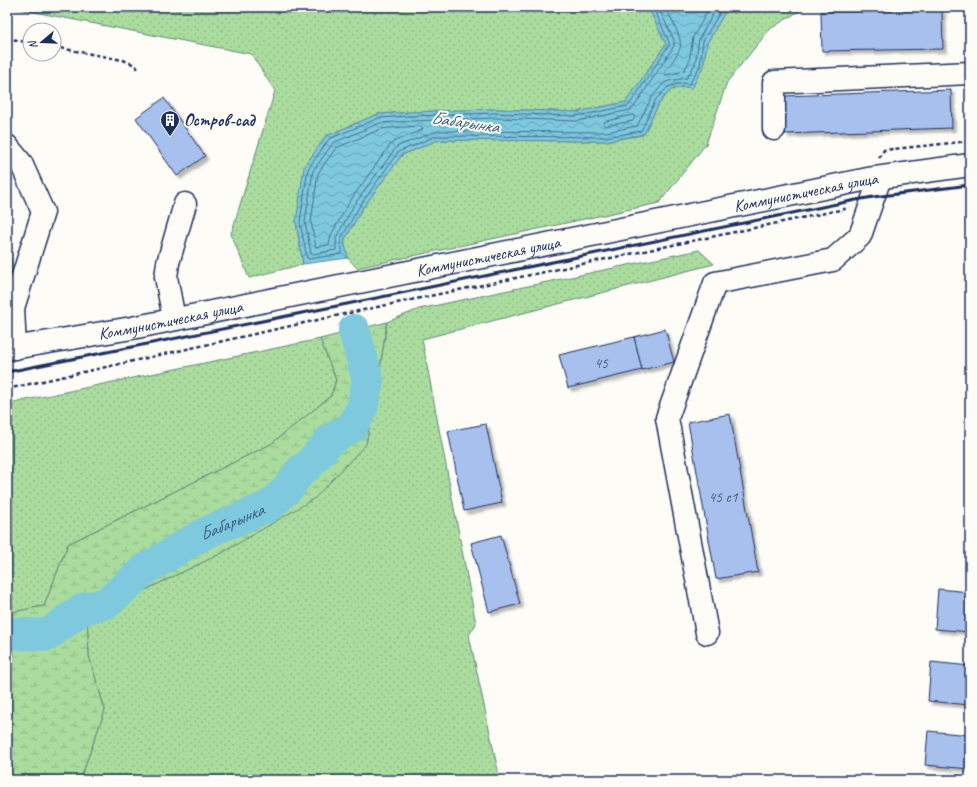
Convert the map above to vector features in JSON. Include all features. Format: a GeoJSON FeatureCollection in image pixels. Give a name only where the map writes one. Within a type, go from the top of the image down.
{"type":"FeatureCollection","features":[{"type":"Feature","properties":{"kind":"street"},"geometry":{"type":"LineString","coordinates":[[774,129],[774,82],[970,73]]}},
{"type":"Feature","properties":{"kind":"street"},"geometry":{"type":"LineString","coordinates":[[7,146],[21,163],[43,212],[13,308],[11,348]]}},
{"type":"Feature","properties":{"kind":"street","name":"Коммунистическая улица"},"geometry":{"type":"LineString","coordinates":[[11,348],[132,328],[852,182],[970,165]]}},
{"type":"Feature","properties":{"kind":"street"},"geometry":{"type":"LineString","coordinates":[[706,633],[667,418],[715,283],[833,260],[860,236],[880,178]]}},
{"type":"Feature","properties":{"kind":"street"},"geometry":{"type":"LineString","coordinates":[[174,319],[166,277],[168,264],[185,204]]}},
{"type":"Feature","properties":{"kind":"path"},"geometry":{"type":"LineString","coordinates":[[7,38],[22,41]]}},
{"type":"Feature","properties":{"kind":"path"},"geometry":{"type":"LineString","coordinates":[[62,49],[123,60],[135,65],[138,69]]}},
{"type":"Feature","properties":{"kind":"path"},"geometry":{"type":"LineString","coordinates":[[7,389],[349,313],[851,208]]}},
{"type":"Feature","properties":{"kind":"green space"},"geometry":{"type":"Polygon","coordinates":[[[8,7],[648,7],[666,44],[626,102],[577,112],[495,109],[378,114],[326,136],[296,222],[303,264],[249,278],[231,234],[275,91],[251,54],[8,7]]]}},
{"type":"Feature","properties":{"kind":"green space"},"geometry":{"type":"Polygon","coordinates":[[[728,7],[806,7],[770,29],[727,82],[706,144],[659,203],[357,268],[348,258],[344,241],[362,209],[402,155],[438,140],[607,141],[643,135],[660,102],[671,90],[683,87],[703,67],[707,43],[728,7]]]}},
{"type":"Feature","properties":{"kind":"green space"},"geometry":{"type":"Polygon","coordinates":[[[7,245],[9,247],[13,269],[7,300],[7,245]]]}},
{"type":"Feature","properties":{"kind":"green space"},"geometry":{"type":"Polygon","coordinates":[[[699,250],[714,264],[422,339],[476,624],[469,635],[500,780],[80,780],[105,710],[89,656],[87,618],[222,553],[366,444],[387,322],[419,309],[699,250]]]}},
{"type":"Feature","properties":{"kind":"green space"},"geometry":{"type":"Polygon","coordinates":[[[387,322],[366,444],[315,498],[222,553],[87,618],[89,656],[105,710],[80,780],[7,780],[7,613],[44,606],[68,544],[271,444],[331,396],[336,380],[320,339],[387,322]]]}},
{"type":"Feature","properties":{"kind":"green space"},"geometry":{"type":"Polygon","coordinates":[[[320,339],[336,380],[331,396],[271,444],[68,544],[44,606],[7,613],[7,404],[320,339]]]}},
{"type":"Feature","properties":{"kind":"water"},"geometry":{"type":"Polygon","coordinates":[[[648,7],[728,7],[707,43],[703,67],[692,88],[675,88],[670,91],[658,105],[644,134],[607,141],[438,140],[402,155],[362,209],[344,241],[348,258],[303,264],[296,222],[304,167],[326,136],[378,114],[495,109],[577,112],[626,102],[666,44],[648,7]]]}},
{"type":"Feature","properties":{"kind":"building"},"geometry":{"type":"Polygon","coordinates":[[[942,10],[943,49],[822,51],[821,12],[942,10]]]}},
{"type":"Feature","properties":{"kind":"building"},"geometry":{"type":"Polygon","coordinates":[[[951,90],[952,128],[785,134],[784,96],[951,90]]]}},
{"type":"Feature","properties":{"kind":"building","name":"Остров-сад"},"geometry":{"type":"Polygon","coordinates":[[[164,98],[205,156],[177,176],[136,118],[164,98]]]}},
{"type":"Feature","properties":{"kind":"building"},"geometry":{"type":"Polygon","coordinates":[[[665,329],[674,362],[642,370],[634,337],[665,329]]]}},
{"type":"Feature","properties":{"kind":"building"},"geometry":{"type":"Polygon","coordinates":[[[634,337],[642,370],[568,388],[559,355],[634,337]]]}},
{"type":"Feature","properties":{"kind":"building"},"geometry":{"type":"Polygon","coordinates":[[[730,414],[758,572],[716,579],[688,422],[730,414]]]}},
{"type":"Feature","properties":{"kind":"building"},"geometry":{"type":"Polygon","coordinates":[[[486,424],[502,503],[464,511],[448,431],[486,424]]]}},
{"type":"Feature","properties":{"kind":"building"},"geometry":{"type":"Polygon","coordinates":[[[501,535],[520,604],[489,612],[471,543],[501,535]]]}},
{"type":"Feature","properties":{"kind":"building"},"geometry":{"type":"Polygon","coordinates":[[[938,589],[970,592],[970,632],[935,629],[938,589]]]}},
{"type":"Feature","properties":{"kind":"building"},"geometry":{"type":"Polygon","coordinates":[[[931,662],[970,666],[970,705],[928,701],[931,662]]]}},
{"type":"Feature","properties":{"kind":"building"},"geometry":{"type":"Polygon","coordinates":[[[928,731],[970,735],[970,769],[925,765],[928,731]]]}},
{"type":"Feature","properties":{"kind":"waterway","name":"Бабарынка"},"geometry":{"type":"LineString","coordinates":[[7,633],[48,635],[83,609],[107,603],[144,570],[203,534],[269,506],[289,487],[301,470],[308,466],[331,439],[352,427],[362,408],[368,380],[354,330]]}},
{"type":"Feature","properties":{"kind":"railway"},"geometry":{"type":"LineString","coordinates":[[7,372],[856,200],[970,185]]}},
{"type":"Feature","properties":{"kind":"place","name":"Остров-сад"},"geometry":{"type":"Point","coordinates":[170,137]}}]}
